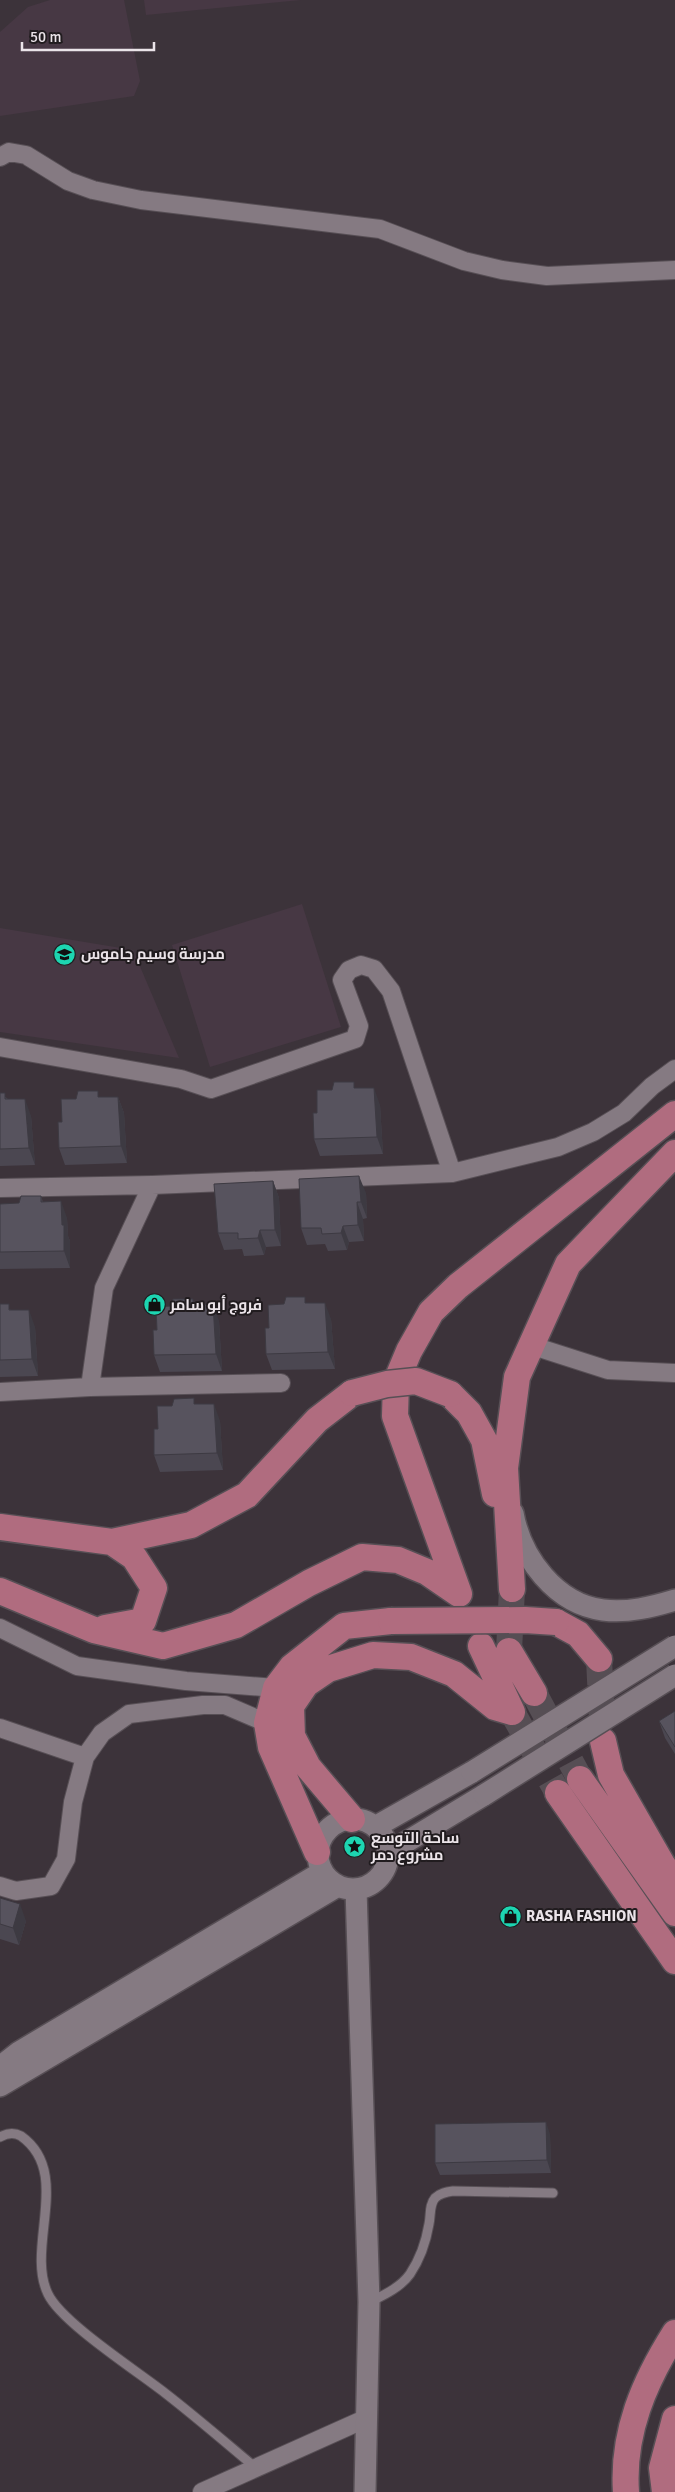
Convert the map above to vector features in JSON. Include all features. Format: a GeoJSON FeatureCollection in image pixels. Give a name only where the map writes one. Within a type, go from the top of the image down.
{"type":"FeatureCollection","features":[{"type":"Feature","properties":{"kind":"main road"},"geometry":{"type":"LineString","coordinates":[[0,1591],[94,1630],[163,1646],[236,1625],[309,1583],[362,1557],[398,1560],[426,1572],[459,1594],[395,1416],[396,1382],[408,1351],[431,1312],[458,1286],[675,1114]]}},
{"type":"Feature","properties":{"kind":"main road"},"geometry":{"type":"LineString","coordinates":[[0,1527],[112,1542],[191,1525],[246,1495],[317,1420],[352,1392],[387,1384],[416,1381],[450,1394],[469,1413],[484,1440],[511,1580],[505,1468],[517,1377],[568,1264],[675,1152]]}},
{"type":"Feature","properties":{"kind":"main road"},"geometry":{"type":"LineString","coordinates":[[94,1630],[143,1621],[154,1588],[134,1557],[112,1542]]}},
{"type":"Feature","properties":{"kind":"main road"},"geometry":{"type":"LineString","coordinates":[[334,1875],[271,1747],[267,1724],[276,1688],[292,1667],[344,1626],[390,1621],[525,1620],[556,1622],[578,1634],[599,1659]]}},
{"type":"Feature","properties":{"kind":"main road"},"geometry":{"type":"LineString","coordinates":[[364,1823],[308,1767],[292,1736],[291,1706],[306,1684],[328,1669],[372,1654],[411,1657],[454,1674],[495,1707],[512,1712],[481,1646]]}},
{"type":"Feature","properties":{"kind":"main road"},"geometry":{"type":"LineString","coordinates":[[509,1651],[534,1693]]}},
{"type":"Feature","properties":{"kind":"main road"},"geometry":{"type":"LineString","coordinates":[[603,1741],[611,1775],[623,1799],[675,1883]]}},
{"type":"Feature","properties":{"kind":"main road"},"geometry":{"type":"LineString","coordinates":[[580,1779],[675,1913]]}},
{"type":"Feature","properties":{"kind":"main road"},"geometry":{"type":"LineString","coordinates":[[558,1793],[675,1961]]}},
{"type":"Feature","properties":{"kind":"main road"},"geometry":{"type":"LineString","coordinates":[[626,2492],[624,2467],[634,2414],[657,2361],[675,2333]]}},
{"type":"Feature","properties":{"kind":"main road"},"geometry":{"type":"LineString","coordinates":[[665,2492],[662,2468],[675,2418]]}},
{"type":"Feature","properties":{"kind":"street"},"geometry":{"type":"LineString","coordinates":[[0,157],[8,152],[26,155],[68,181],[93,190],[142,200],[380,230],[464,261],[502,270],[547,276],[675,270]]}},
{"type":"Feature","properties":{"kind":"street"},"geometry":{"type":"LineString","coordinates":[[0,1047],[181,1079],[211,1089],[355,1039],[360,1026],[342,980],[349,970],[361,965],[374,969],[390,991],[452,1173]]}},
{"type":"Feature","properties":{"kind":"street"},"geometry":{"type":"LineString","coordinates":[[0,1188],[152,1185],[452,1173],[558,1147],[594,1132],[624,1113],[652,1086],[675,1069]]}},
{"type":"Feature","properties":{"kind":"street"},"geometry":{"type":"LineString","coordinates":[[90,1387],[104,1288],[152,1185]]}},
{"type":"Feature","properties":{"kind":"street"},"geometry":{"type":"LineString","coordinates":[[530,1345],[608,1370],[675,1373]]}},
{"type":"Feature","properties":{"kind":"street"},"geometry":{"type":"LineString","coordinates":[[0,1392],[90,1387],[281,1383]]}},
{"type":"Feature","properties":{"kind":"street"},"geometry":{"type":"LineString","coordinates":[[505,1468],[516,1527],[536,1568],[567,1599],[603,1610],[644,1609],[675,1600]]}},
{"type":"Feature","properties":{"kind":"street"},"geometry":{"type":"LineString","coordinates":[[0,1628],[77,1666],[186,1681],[276,1688]]}},
{"type":"Feature","properties":{"kind":"street"},"geometry":{"type":"LineString","coordinates":[[365,2492],[369,2302],[334,1875],[325,1832],[342,1821],[364,1823],[472,1772],[675,1646]]}},
{"type":"Feature","properties":{"kind":"street"},"geometry":{"type":"LineString","coordinates":[[388,1853],[675,1675]]}},
{"type":"Feature","properties":{"kind":"street"},"geometry":{"type":"LineString","coordinates":[[0,1886],[16,1891],[52,1886],[66,1859],[73,1802],[85,1757],[102,1734],[129,1714],[203,1705],[225,1705],[267,1724]]}},
{"type":"Feature","properties":{"kind":"street"},"geometry":{"type":"LineString","coordinates":[[0,1728],[85,1757]]}},
{"type":"Feature","properties":{"kind":"street"},"geometry":{"type":"LineString","coordinates":[[0,2067],[19,2052],[334,1875],[376,1881],[383,1873],[388,1853],[386,1843],[364,1823]]}},
{"type":"Feature","properties":{"kind":"street"},"geometry":{"type":"LineString","coordinates":[[0,2086],[334,1875]]}},
{"type":"Feature","properties":{"kind":"street"},"geometry":{"type":"LineString","coordinates":[[202,2492],[367,2418]]}},
{"type":"Feature","properties":{"kind":"lane"},"geometry":{"type":"LineString","coordinates":[[0,2137],[11,2133],[18,2134],[24,2139],[43,2165],[46,2219],[42,2242],[43,2280],[56,2308],[168,2395],[256,2468]]}},
{"type":"Feature","properties":{"kind":"lane"},"geometry":{"type":"LineString","coordinates":[[369,2302],[390,2292],[409,2276],[421,2255],[430,2222],[431,2206],[435,2198],[442,2193],[453,2191],[553,2193]]}},
{"type":"Feature","properties":{"kind":"shaded area"},"geometry":{"type":"Polygon","coordinates":[[[50,0],[124,0],[140,81],[134,96],[0,116],[0,32],[28,7],[50,0]]]}},
{"type":"Feature","properties":{"kind":"shaded area"},"geometry":{"type":"Polygon","coordinates":[[[144,0],[301,0],[146,15],[144,0]]]}},
{"type":"Feature","properties":{"kind":"shaded area"},"geometry":{"type":"Polygon","coordinates":[[[302,904],[341,1027],[210,1067],[172,945],[302,904]]]}},
{"type":"Feature","properties":{"kind":"shaded area"},"geometry":{"type":"Polygon","coordinates":[[[0,928],[133,950],[179,1058],[0,1032],[0,928]]]}},
{"type":"Feature","properties":{"kind":"building"},"geometry":{"type":"Polygon","coordinates":[[[334,1082],[354,1082],[354,1088],[374,1088],[377,1137],[314,1139],[313,1113],[317,1113],[317,1090],[332,1090],[334,1082]]]}},
{"type":"Feature","properties":{"kind":"building"},"geometry":{"type":"Polygon","coordinates":[[[78,1091],[98,1091],[98,1097],[118,1097],[121,1146],[59,1148],[58,1122],[62,1122],[61,1099],[76,1099],[78,1091]]]}},
{"type":"Feature","properties":{"kind":"building"},"geometry":{"type":"Polygon","coordinates":[[[0,1093],[5,1093],[5,1099],[25,1099],[29,1148],[0,1149],[0,1093]]]}},
{"type":"Feature","properties":{"kind":"building"},"geometry":{"type":"Polygon","coordinates":[[[359,1176],[361,1202],[357,1202],[358,1225],[343,1226],[341,1233],[322,1234],[321,1228],[301,1228],[299,1179],[359,1176]]]}},
{"type":"Feature","properties":{"kind":"building"},"geometry":{"type":"Polygon","coordinates":[[[273,1181],[275,1230],[260,1230],[258,1238],[238,1239],[238,1233],[218,1233],[214,1184],[273,1181]]]}},
{"type":"Feature","properties":{"kind":"building"},"geometry":{"type":"Polygon","coordinates":[[[21,1196],[41,1196],[41,1202],[61,1201],[62,1225],[64,1225],[64,1251],[0,1252],[0,1204],[19,1203],[21,1196]]]}},
{"type":"Feature","properties":{"kind":"building"},"geometry":{"type":"Polygon","coordinates":[[[286,1297],[305,1297],[305,1303],[325,1303],[328,1352],[266,1354],[265,1328],[269,1328],[268,1305],[284,1304],[286,1297]]]}},
{"type":"Feature","properties":{"kind":"building"},"geometry":{"type":"Polygon","coordinates":[[[173,1299],[193,1299],[193,1305],[213,1304],[216,1354],[154,1355],[153,1330],[157,1330],[156,1307],[171,1306],[173,1299]]]}},
{"type":"Feature","properties":{"kind":"building"},"geometry":{"type":"Polygon","coordinates":[[[0,1304],[9,1304],[9,1310],[29,1310],[32,1359],[0,1360],[0,1304]]]}},
{"type":"Feature","properties":{"kind":"building"},"geometry":{"type":"Polygon","coordinates":[[[194,1398],[194,1404],[214,1404],[217,1453],[154,1455],[154,1429],[158,1429],[157,1406],[172,1406],[174,1399],[194,1398]]]}},
{"type":"Feature","properties":{"kind":"building"},"geometry":{"type":"Polygon","coordinates":[[[675,1711],[675,1747],[659,1721],[675,1711]]]}},
{"type":"Feature","properties":{"kind":"building"},"geometry":{"type":"Polygon","coordinates":[[[0,1898],[20,1904],[13,1928],[0,1924],[0,1898]]]}},
{"type":"Feature","properties":{"kind":"building"},"geometry":{"type":"Polygon","coordinates":[[[546,2122],[547,2160],[435,2163],[435,2124],[546,2122]]]}},
{"type":"Feature","properties":{"kind":"tunnel"},"geometry":{"type":"LineString","coordinates":[[509,1651],[512,1589]]}},
{"type":"Feature","properties":{"kind":"tunnel"},"geometry":{"type":"LineString","coordinates":[[599,1659],[603,1741]]}},
{"type":"Feature","properties":{"kind":"tunnel"},"geometry":{"type":"LineString","coordinates":[[534,1693],[580,1779]]}},
{"type":"Feature","properties":{"kind":"tunnel"},"geometry":{"type":"LineString","coordinates":[[512,1712],[558,1793]]}},
{"type":"Feature","properties":{"kind":"place","name":"مدرسة وسيم جاموس"},"geometry":{"type":"Point","coordinates":[65,954]}},
{"type":"Feature","properties":{"kind":"place","name":"فروج أبو سامر"},"geometry":{"type":"Point","coordinates":[154,1305]}},
{"type":"Feature","properties":{"kind":"place","name":"ساحة التوسع مشروع دمر"},"geometry":{"type":"Point","coordinates":[355,1847]}},
{"type":"Feature","properties":{"kind":"place","name":"RASHA FASHION"},"geometry":{"type":"Point","coordinates":[510,1916]}}]}
